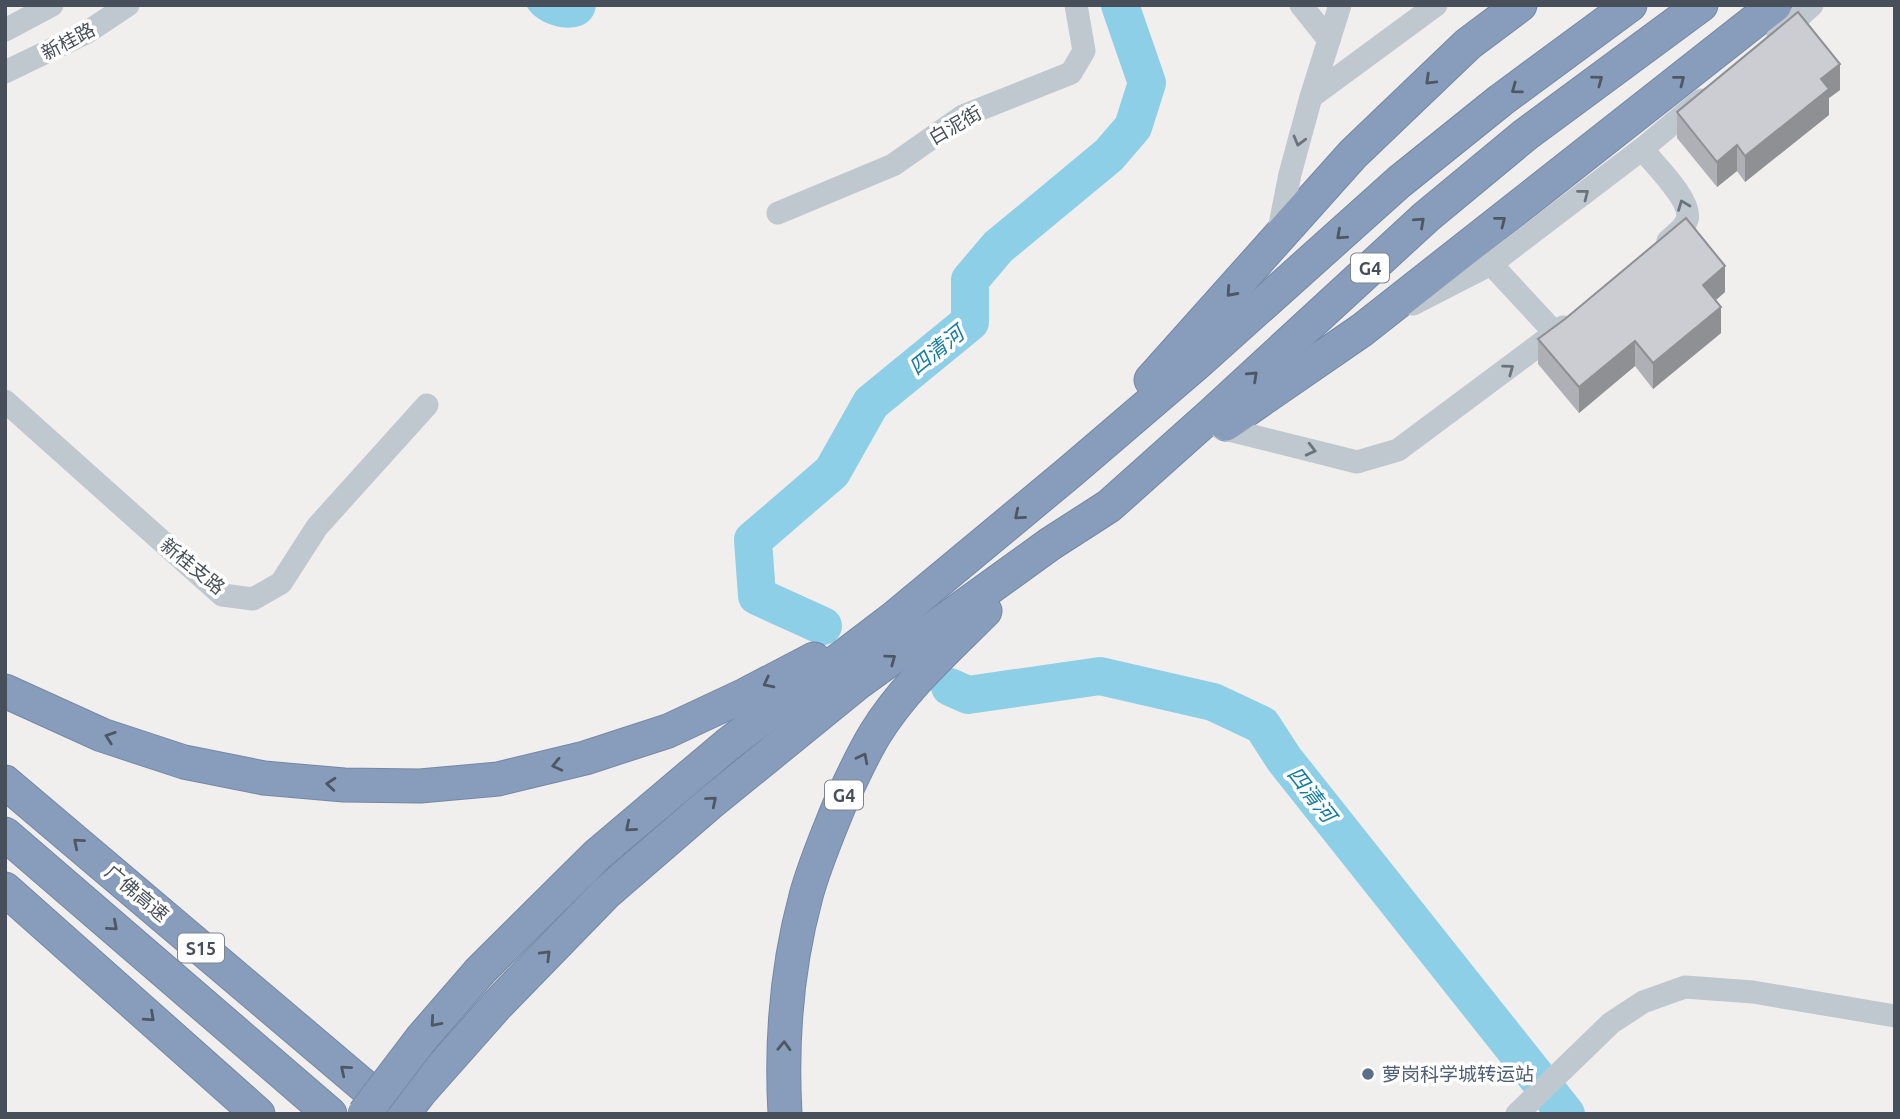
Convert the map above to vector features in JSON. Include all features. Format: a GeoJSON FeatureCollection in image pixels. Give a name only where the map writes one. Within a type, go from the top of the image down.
{"type":"FeatureCollection","features":[{"type":"Feature","properties":{"kind":"highway"},"geometry":{"type":"LineString","coordinates":[[1071,471],[1363,145],[1468,44],[1520,5]]}},
{"type":"Feature","properties":{"kind":"highway","name":"G4"},"geometry":{"type":"LineString","coordinates":[[364,1114],[421,1039],[480,971],[598,854],[727,745],[894,618],[1071,471],[1399,183],[1501,100],[1630,5]]}},
{"type":"Feature","properties":{"kind":"highway","name":"G4"},"geometry":{"type":"LineString","coordinates":[[785,1114],[784,1027],[806,897],[824,842],[847,788],[875,734],[912,684],[1050,544],[1109,506],[1426,216],[1525,135],[1701,5]]}},
{"type":"Feature","properties":{"kind":"highway"},"geometry":{"type":"LineString","coordinates":[[1109,506],[1362,330],[1775,5]]}},
{"type":"Feature","properties":{"kind":"highway"},"geometry":{"type":"LineString","coordinates":[[403,1114],[498,1003],[607,893],[709,803],[859,682],[1050,544]]}},
{"type":"Feature","properties":{"kind":"highway"},"geometry":{"type":"LineString","coordinates":[[5,691],[102,734],[184,762],[264,778],[344,785],[433,785],[498,779],[585,758],[668,731],[745,695],[894,618]]}},
{"type":"Feature","properties":{"kind":"highway","name":"广佛高速"},"geometry":{"type":"LineString","coordinates":[[5,782],[397,1114]]}},
{"type":"Feature","properties":{"kind":"highway","name":"S15"},"geometry":{"type":"LineString","coordinates":[[5,834],[330,1114]]}},
{"type":"Feature","properties":{"kind":"highway"},"geometry":{"type":"LineString","coordinates":[[5,889],[258,1114]]}},
{"type":"Feature","properties":{"kind":"street","name":"新桂路"},"geometry":{"type":"LineString","coordinates":[[5,30],[52,5]]}},
{"type":"Feature","properties":{"kind":"street","name":"新桂路"},"geometry":{"type":"LineString","coordinates":[[5,72],[86,33],[128,5]]}},
{"type":"Feature","properties":{"kind":"street","name":"白泥街"},"geometry":{"type":"LineString","coordinates":[[778,213],[893,165],[964,116],[1071,73],[1084,51],[1076,5]]}},
{"type":"Feature","properties":{"kind":"street"},"geometry":{"type":"LineString","coordinates":[[1301,5],[1329,40]]}},
{"type":"Feature","properties":{"kind":"street"},"geometry":{"type":"LineString","coordinates":[[1277,241],[1290,174],[1340,5]]}},
{"type":"Feature","properties":{"kind":"street"},"geometry":{"type":"LineString","coordinates":[[1311,97],[1436,5]]}},
{"type":"Feature","properties":{"kind":"street"},"geometry":{"type":"LineString","coordinates":[[1765,47],[1812,5]]}},
{"type":"Feature","properties":{"kind":"street"},"geometry":{"type":"LineString","coordinates":[[1362,330],[1491,264],[1642,149],[1714,89]]}},
{"type":"Feature","properties":{"kind":"street"},"geometry":{"type":"LineString","coordinates":[[1642,149],[1682,197],[1688,211],[1682,229],[1651,255]]}},
{"type":"Feature","properties":{"kind":"street"},"geometry":{"type":"LineString","coordinates":[[1491,264],[1556,334]]}},
{"type":"Feature","properties":{"kind":"street"},"geometry":{"type":"LineString","coordinates":[[1221,428],[1357,462],[1398,450],[1577,316]]}},
{"type":"Feature","properties":{"kind":"street","name":"新桂支路"},"geometry":{"type":"LineString","coordinates":[[5,401],[222,595],[253,599],[281,583],[317,527],[427,405]]}},
{"type":"Feature","properties":{"kind":"street"},"geometry":{"type":"LineString","coordinates":[[1517,1114],[1611,1023],[1643,1002],[1685,988],[1753,992],[1895,1016]]}},
{"type":"Feature","properties":{"kind":"water"},"geometry":{"type":"Polygon","coordinates":[[[526,5],[596,5],[593,16],[585,23],[564,28],[532,14],[526,5]]]}},
{"type":"Feature","properties":{"kind":"building"},"geometry":{"type":"Polygon","coordinates":[[[1798,12],[1840,64],[1821,79],[1829,89],[1745,156],[1737,145],[1717,162],[1677,112],[1798,12]]]}},
{"type":"Feature","properties":{"kind":"building"},"geometry":{"type":"Polygon","coordinates":[[[1686,218],[1725,266],[1703,285],[1721,307],[1653,363],[1635,341],[1579,387],[1538,339],[1686,218]]]}},
{"type":"Feature","properties":{"kind":"waterway","name":"四清河"},"geometry":{"type":"LineString","coordinates":[[823,626],[757,596],[753,540],[832,472],[871,403],[970,322],[970,280],[998,247],[1109,155],[1133,127],[1147,83],[1120,5]]}},
{"type":"Feature","properties":{"kind":"waterway","name":"四清河"},"geometry":{"type":"LineString","coordinates":[[950,687],[968,695],[1100,676],[1213,702],[1262,725],[1284,759],[1566,1114]]}},
{"type":"Feature","properties":{"kind":"place","name":"萝岗科学城转运站"},"geometry":{"type":"Point","coordinates":[1368,1074]}}]}
